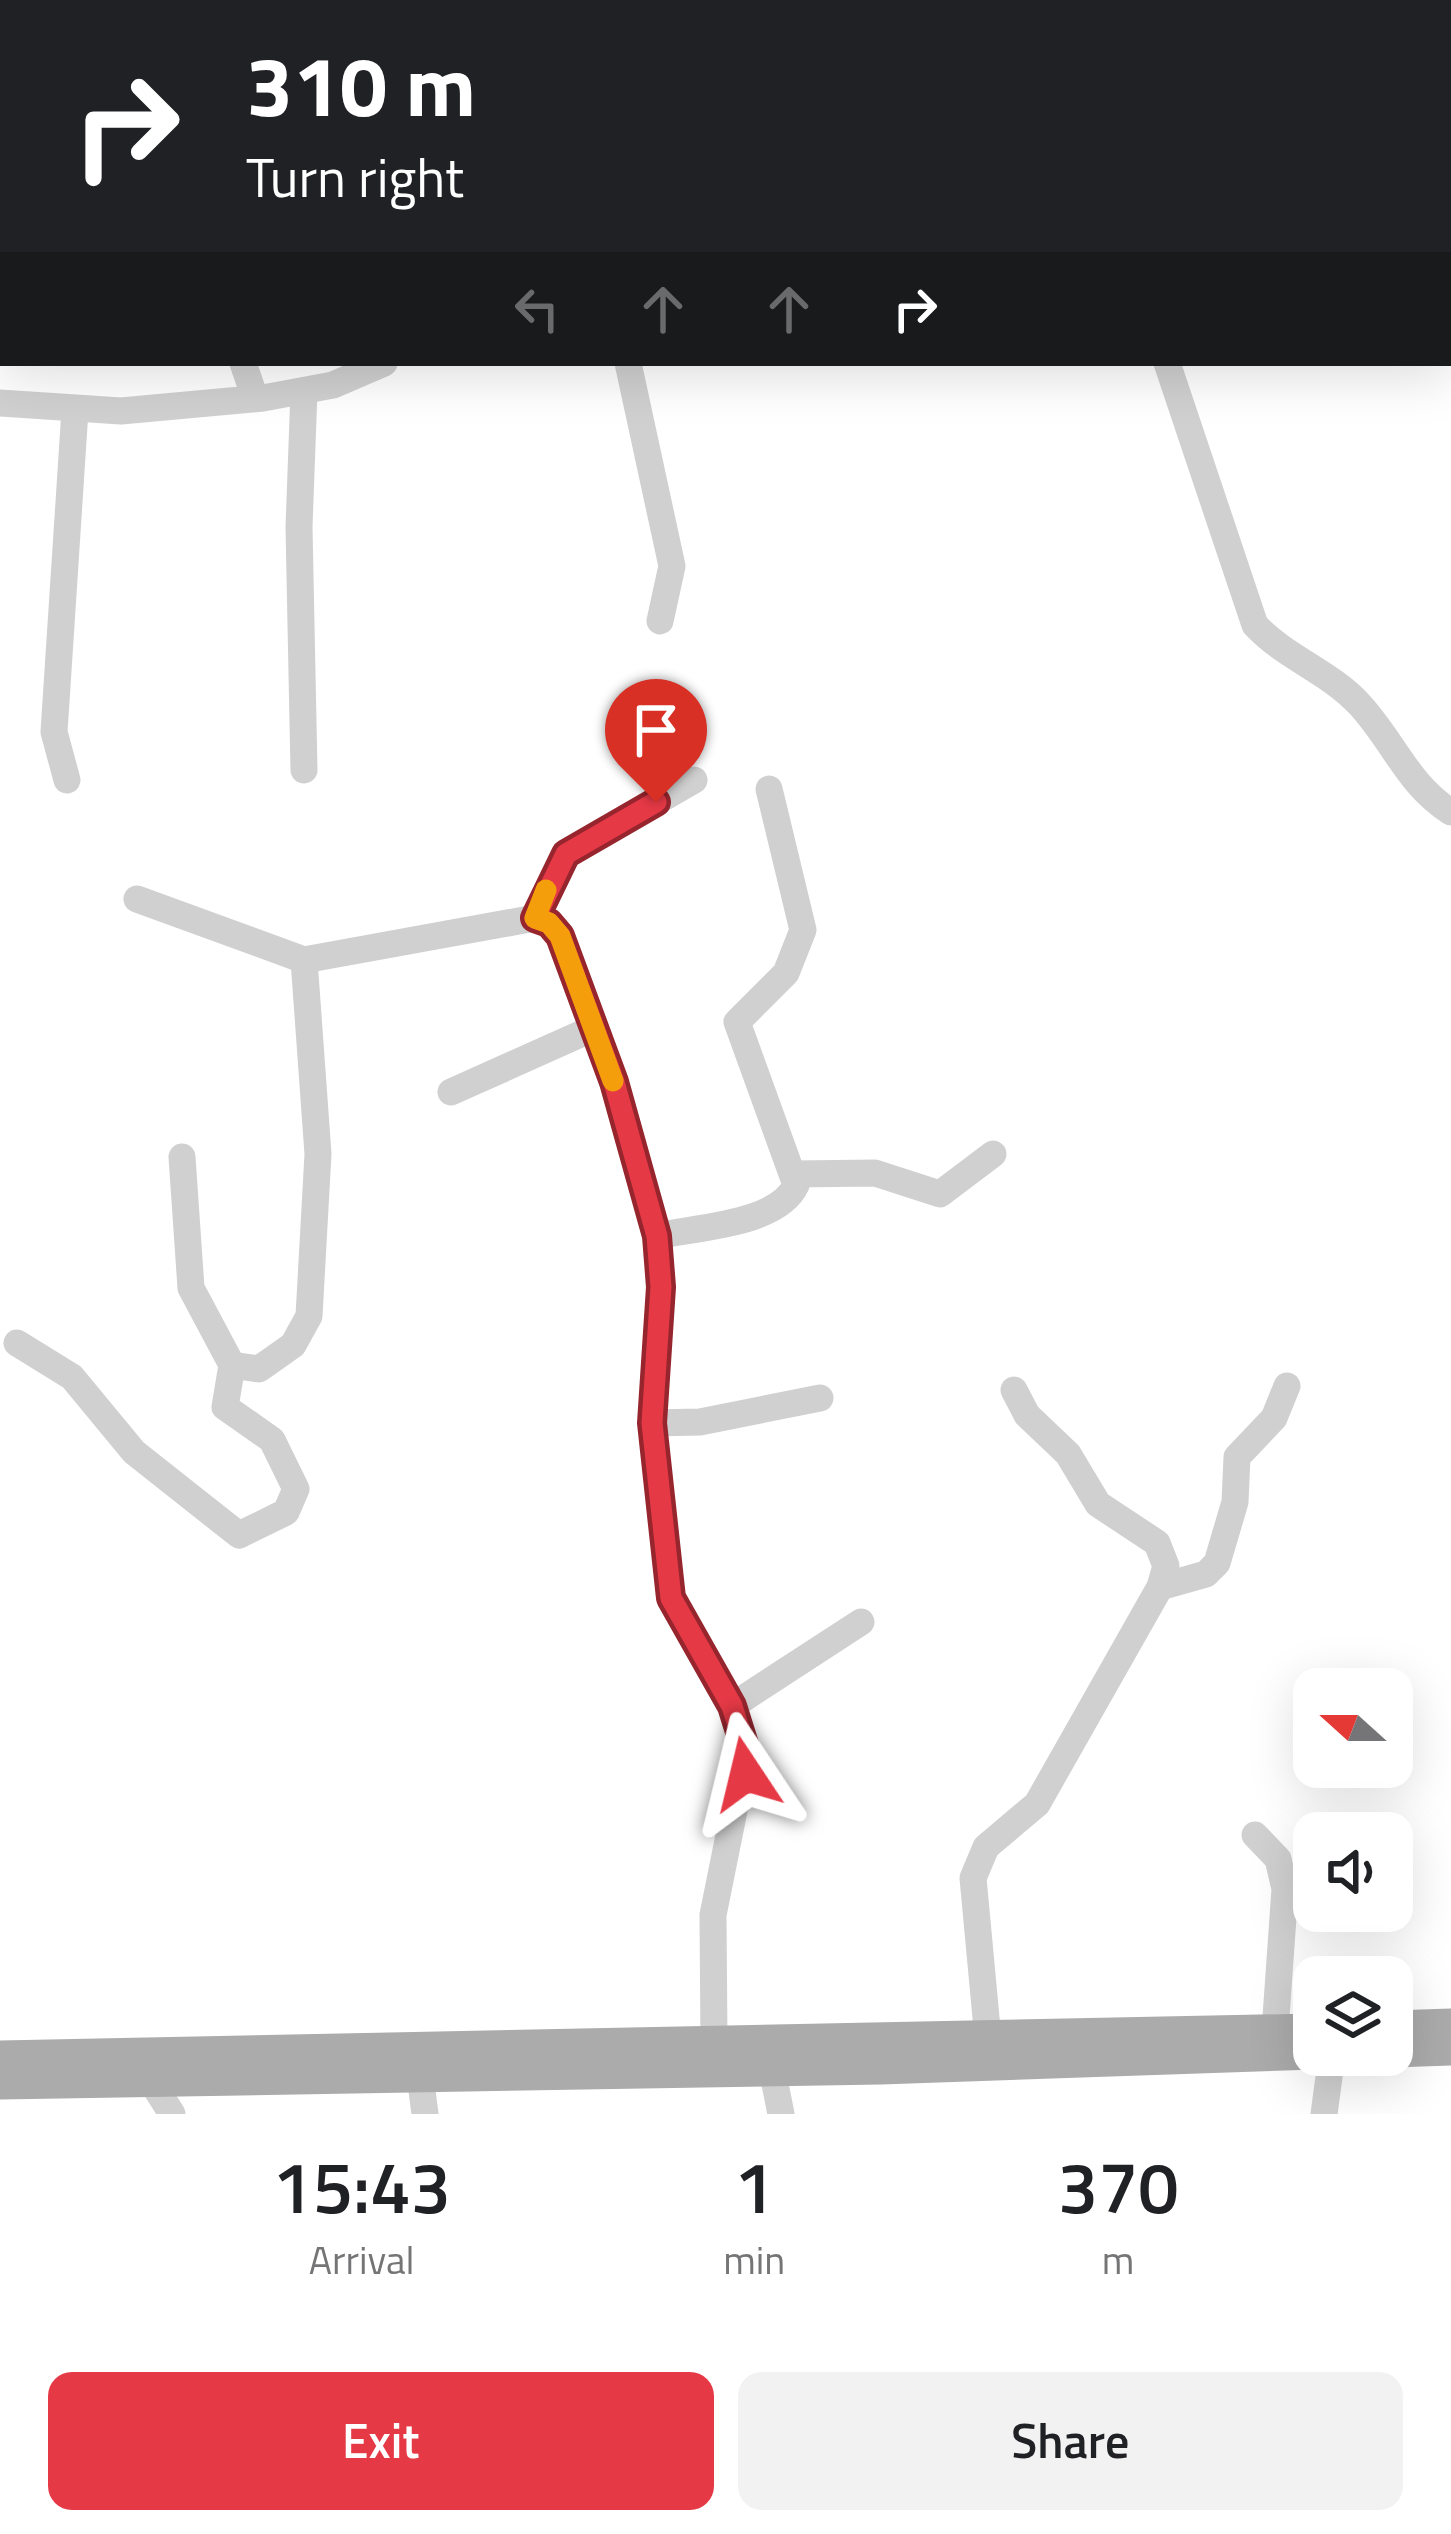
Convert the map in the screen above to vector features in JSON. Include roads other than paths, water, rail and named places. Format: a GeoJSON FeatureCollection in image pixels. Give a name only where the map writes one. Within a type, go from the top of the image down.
{"type":"FeatureCollection","features":[{"type":"Feature","properties":{"kind":"main road"},"geometry":{"type":"LineString","coordinates":[[1413,2026],[1451,2025]]}},
{"type":"Feature","properties":{"kind":"main road"},"geometry":{"type":"LineString","coordinates":[[0,2057],[1293,2031]]}},
{"type":"Feature","properties":{"kind":"main road"},"geometry":{"type":"LineString","coordinates":[[1413,2050],[1451,2049]]}},
{"type":"Feature","properties":{"kind":"main road"},"geometry":{"type":"LineString","coordinates":[[0,2083],[1293,2055]]}},
{"type":"Feature","properties":{"kind":"street"},"geometry":{"type":"LineString","coordinates":[[243,366],[255,398]]}},
{"type":"Feature","properties":{"kind":"street"},"geometry":{"type":"LineString","coordinates":[[0,403],[75,410],[255,398],[304,391],[375,366]]}},
{"type":"Feature","properties":{"kind":"street"},"geometry":{"type":"LineString","coordinates":[[629,366],[672,566],[660,621]]}},
{"type":"Feature","properties":{"kind":"street"},"geometry":{"type":"LineString","coordinates":[[1167,366],[1255,625],[1274,645],[1340,686],[1392,745],[1418,790],[1451,812]]}},
{"type":"Feature","properties":{"kind":"street"},"geometry":{"type":"LineString","coordinates":[[304,391],[299,527],[304,770]]}},
{"type":"Feature","properties":{"kind":"street"},"geometry":{"type":"LineString","coordinates":[[67,780],[54,732],[75,410]]}},
{"type":"Feature","properties":{"kind":"street"},"geometry":{"type":"LineString","coordinates":[[535,918],[566,854],[694,780]]}},
{"type":"Feature","properties":{"kind":"street"},"geometry":{"type":"LineString","coordinates":[[657,1236],[790,1198],[795,1174],[737,1022],[786,973],[803,930],[769,789]]}},
{"type":"Feature","properties":{"kind":"street"},"geometry":{"type":"LineString","coordinates":[[137,898],[304,960],[535,918],[549,923],[560,936],[594,1028],[657,1236],[661,1287],[652,1423],[671,1598],[732,1706],[746,1751],[746,1774],[713,1915],[714,2042]]}},
{"type":"Feature","properties":{"kind":"street"},"geometry":{"type":"LineString","coordinates":[[232,1365],[259,1369],[293,1345],[309,1316],[318,1154],[304,960]]}},
{"type":"Feature","properties":{"kind":"street"},"geometry":{"type":"LineString","coordinates":[[451,1092],[594,1028]]}},
{"type":"Feature","properties":{"kind":"street"},"geometry":{"type":"LineString","coordinates":[[795,1174],[875,1173],[940,1194],[993,1154]]}},
{"type":"Feature","properties":{"kind":"street"},"geometry":{"type":"LineString","coordinates":[[17,1343],[72,1377],[134,1452],[239,1534],[286,1512],[296,1489],[272,1440],[225,1407],[232,1365],[191,1288],[182,1157]]}},
{"type":"Feature","properties":{"kind":"street"},"geometry":{"type":"LineString","coordinates":[[1160,1587],[1206,1574],[1217,1563],[1234,1502],[1237,1457],[1274,1418],[1287,1386]]}},
{"type":"Feature","properties":{"kind":"street"},"geometry":{"type":"LineString","coordinates":[[988,2039],[973,1878],[977,1861],[1037,1804],[1160,1587],[1165,1552],[1098,1504],[1068,1454],[1027,1415],[1014,1390]]}},
{"type":"Feature","properties":{"kind":"street"},"geometry":{"type":"LineString","coordinates":[[652,1423],[700,1422],[820,1398]]}},
{"type":"Feature","properties":{"kind":"street"},"geometry":{"type":"LineString","coordinates":[[732,1706],[861,1622]]}},
{"type":"Feature","properties":{"kind":"street"},"geometry":{"type":"LineString","coordinates":[[1255,1834],[1277,1859],[1285,1889],[1274,2031]]}},
{"type":"Feature","properties":{"kind":"street"},"geometry":{"type":"LineString","coordinates":[[772,2069],[781,2114]]}},
{"type":"Feature","properties":{"kind":"street"},"geometry":{"type":"LineString","coordinates":[[420,2075],[425,2114]]}},
{"type":"Feature","properties":{"kind":"street"},"geometry":{"type":"LineString","coordinates":[[1324,2114],[1329,2076]]}},
{"type":"Feature","properties":{"kind":"street"},"geometry":{"type":"LineString","coordinates":[[150,2079],[172,2114]]}}]}
